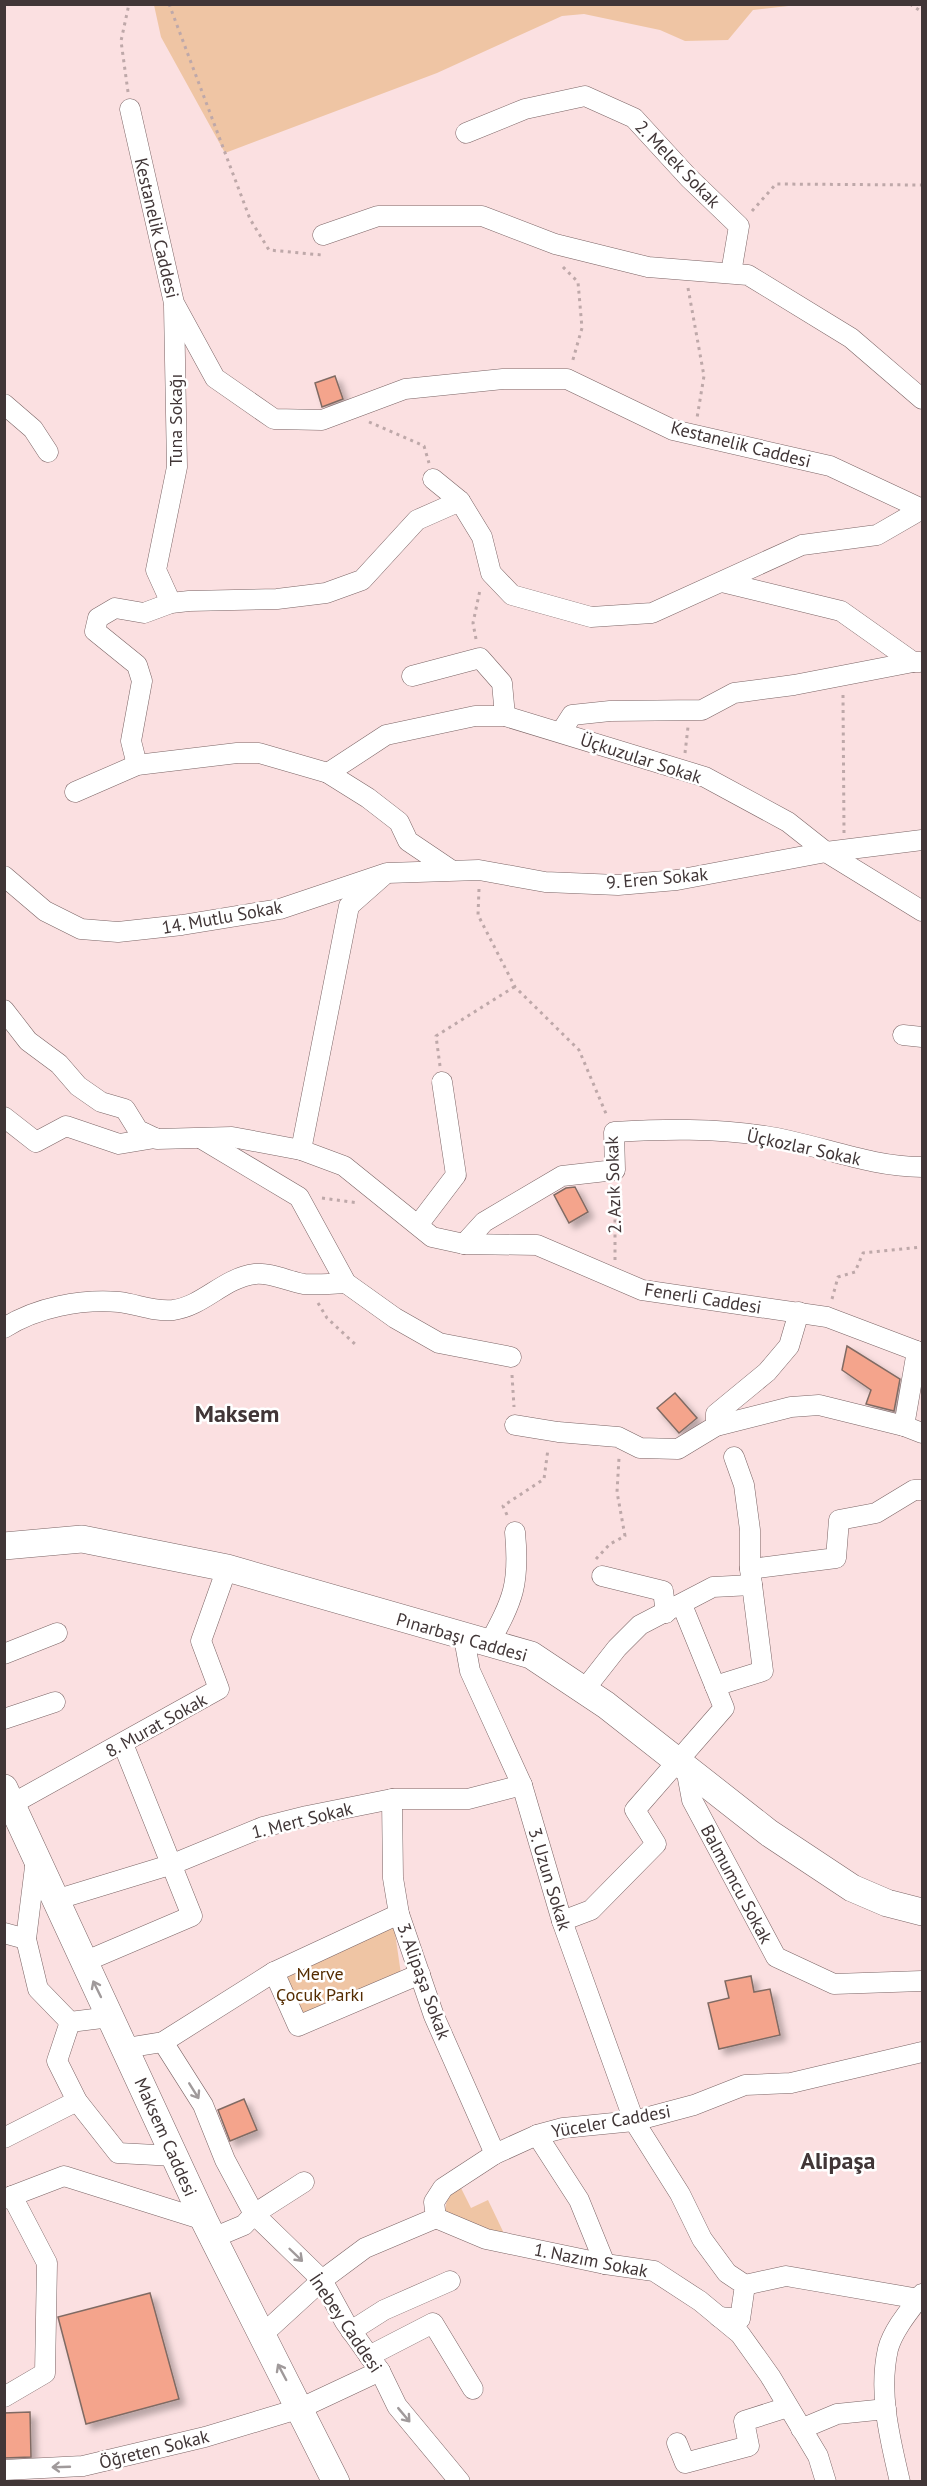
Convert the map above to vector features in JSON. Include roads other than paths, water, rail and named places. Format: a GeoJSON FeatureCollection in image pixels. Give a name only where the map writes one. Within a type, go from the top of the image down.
{"type":"FeatureCollection","features":[{"type":"Feature","properties":{"kind":"main road","name":"Pınarbaşı Caddesi"},"geometry":{"type":"LineString","coordinates":[[4,1546],[82,1539],[226,1568],[531,1655],[584,1690],[769,1833],[852,1888],[887,1904],[922,1912]]}},
{"type":"Feature","properties":{"kind":"main road","name":"Maksem Caddesi"},"geometry":{"type":"LineString","coordinates":[[8,1796],[209,2229],[336,2481]]}},
{"type":"Feature","properties":{"kind":"street","name":"2. Melek Sokak"},"geometry":{"type":"LineString","coordinates":[[466,133],[525,109],[585,96],[634,118],[689,178],[739,226],[731,273]]}},
{"type":"Feature","properties":{"kind":"street","name":"Kestanelik Caddesi"},"geometry":{"type":"LineString","coordinates":[[130,109],[174,303],[215,378],[274,419],[322,420],[405,389],[503,379],[567,379],[673,430],[830,466],[922,509]]}},
{"type":"Feature","properties":{"kind":"street"},"geometry":{"type":"LineString","coordinates":[[328,243],[378,216],[482,216],[555,244],[648,267],[748,275],[851,338],[922,399]]}},
{"type":"Feature","properties":{"kind":"street","name":"Tuna Sokağı"},"geometry":{"type":"LineString","coordinates":[[171,603],[156,570],[177,467],[174,303]]}},
{"type":"Feature","properties":{"kind":"street"},"geometry":{"type":"LineString","coordinates":[[4,404],[33,429],[48,452]]}},
{"type":"Feature","properties":{"kind":"street"},"geometry":{"type":"LineString","coordinates":[[433,479],[460,501],[482,537],[491,573],[512,595],[591,616],[652,613],[802,545],[877,535],[922,509]]}},
{"type":"Feature","properties":{"kind":"street"},"geometry":{"type":"LineString","coordinates":[[137,765],[131,741],[142,681],[137,665],[95,631],[98,618],[115,608],[144,613],[171,603],[277,599],[326,593],[362,580],[417,520],[460,501]]}},
{"type":"Feature","properties":{"kind":"street"},"geometry":{"type":"LineString","coordinates":[[722,582],[841,610],[918,662]]}},
{"type":"Feature","properties":{"kind":"street"},"geometry":{"type":"LineString","coordinates":[[412,676],[480,658],[502,683],[505,716]]}},
{"type":"Feature","properties":{"kind":"street"},"geometry":{"type":"LineString","coordinates":[[561,732],[572,716],[610,711],[702,710],[734,693],[918,662]]}},
{"type":"Feature","properties":{"kind":"street","name":"Üçkuzular Sokak"},"geometry":{"type":"LineString","coordinates":[[328,773],[386,735],[475,716],[505,716],[705,777],[789,822],[922,911]]}},
{"type":"Feature","properties":{"kind":"street"},"geometry":{"type":"LineString","coordinates":[[75,792],[137,765],[216,754],[259,753],[328,773],[368,798],[399,822],[408,841],[451,870]]}},
{"type":"Feature","properties":{"kind":"street","name":"9. Eren Sokak"},"geometry":{"type":"LineString","coordinates":[[451,870],[479,870],[544,882],[618,885],[676,880],[835,851],[921,839]]}},
{"type":"Feature","properties":{"kind":"street","name":"14. Mutlu Sokak"},"geometry":{"type":"LineString","coordinates":[[4,876],[45,911],[81,929],[118,932],[182,925],[280,909],[387,873],[451,870]]}},
{"type":"Feature","properties":{"kind":"street"},"geometry":{"type":"LineString","coordinates":[[301,1150],[349,906],[387,873]]}},
{"type":"Feature","properties":{"kind":"street"},"geometry":{"type":"LineString","coordinates":[[4,1010],[28,1041],[59,1064],[78,1086],[101,1102],[125,1109],[138,1130],[155,1138]]}},
{"type":"Feature","properties":{"kind":"street"},"geometry":{"type":"LineString","coordinates":[[418,1226],[456,1175],[442,1082]]}},
{"type":"Feature","properties":{"kind":"street","name":"Fenerli Caddesi"},"geometry":{"type":"LineString","coordinates":[[4,1117],[36,1142],[66,1126],[118,1144],[155,1138],[232,1137],[301,1150],[344,1167],[388,1199],[432,1237],[464,1244],[537,1245],[642,1290],[827,1317],[920,1352]]}},
{"type":"Feature","properties":{"kind":"street","name":"Üçkozlar Sokak"},"geometry":{"type":"LineString","coordinates":[[614,1132],[686,1128],[766,1136],[895,1167],[922,1167]]}},
{"type":"Feature","properties":{"kind":"street","name":"2. Azık Sokak"},"geometry":{"type":"LineString","coordinates":[[464,1244],[484,1222],[562,1176],[615,1170],[614,1132]]}},
{"type":"Feature","properties":{"kind":"street"},"geometry":{"type":"LineString","coordinates":[[202,1139],[299,1197],[346,1283],[395,1318],[439,1343],[511,1357]]}},
{"type":"Feature","properties":{"kind":"street"},"geometry":{"type":"LineString","coordinates":[[4,1328],[47,1310],[82,1302],[120,1302],[144,1309],[170,1310],[189,1307],[224,1283],[257,1273],[307,1284],[346,1283]]}},
{"type":"Feature","properties":{"kind":"street"},"geometry":{"type":"LineString","coordinates":[[716,1426],[716,1414],[766,1372],[789,1346],[799,1312]]}},
{"type":"Feature","properties":{"kind":"street"},"geometry":{"type":"LineString","coordinates":[[515,1425],[558,1432],[618,1437],[640,1448],[678,1449],[716,1426],[791,1407],[819,1405],[913,1429],[920,1352]]}},
{"type":"Feature","properties":{"kind":"street"},"geometry":{"type":"LineString","coordinates":[[715,1686],[763,1671],[751,1576],[750,1530],[744,1485],[734,1457]]}},
{"type":"Feature","properties":{"kind":"street"},"geometry":{"type":"LineString","coordinates":[[584,1690],[617,1648],[640,1625],[712,1587],[751,1576],[836,1558],[839,1520],[876,1513],[914,1490],[922,1490]]}},
{"type":"Feature","properties":{"kind":"street"},"geometry":{"type":"LineString","coordinates":[[477,1641],[510,1604],[519,1568],[515,1532]]}},
{"type":"Feature","properties":{"kind":"street","name":"8. Murat Sokak"},"geometry":{"type":"LineString","coordinates":[[8,1796],[123,1744],[219,1689],[201,1641],[226,1568]]}},
{"type":"Feature","properties":{"kind":"street"},"geometry":{"type":"LineString","coordinates":[[562,1921],[591,1910],[656,1844],[635,1810],[682,1764],[724,1708],[715,1686],[663,1591],[602,1576]]}},
{"type":"Feature","properties":{"kind":"street"},"geometry":{"type":"LineString","coordinates":[[4,1654],[57,1633]]}},
{"type":"Feature","properties":{"kind":"street","name":"3. Uzun Sokak"},"geometry":{"type":"LineString","coordinates":[[477,1641],[470,1671],[522,1785],[562,1921],[634,2121],[680,2194],[702,2238],[727,2273],[745,2285]]}},
{"type":"Feature","properties":{"kind":"street"},"geometry":{"type":"LineString","coordinates":[[4,1719],[55,1702]]}},
{"type":"Feature","properties":{"kind":"street"},"geometry":{"type":"LineString","coordinates":[[84,1962],[192,1916],[123,1744]]}},
{"type":"Feature","properties":{"kind":"street","name":"Balmumcu Sokak"},"geometry":{"type":"LineString","coordinates":[[682,1764],[692,1800],[776,1957],[834,1984],[922,1981]]}},
{"type":"Feature","properties":{"kind":"street","name":"1. Mert Sokak"},"geometry":{"type":"LineString","coordinates":[[55,1900],[173,1864],[263,1827],[392,1799],[468,1799],[522,1785]]}},
{"type":"Feature","properties":{"kind":"street","name":"3. Alipaşa Sokak"},"geometry":{"type":"LineString","coordinates":[[392,1799],[393,1878],[399,1914],[434,2016],[495,2154]]}},
{"type":"Feature","properties":{"kind":"street"},"geometry":{"type":"LineString","coordinates":[[36,1859],[26,1939],[39,1989],[70,2022]]}},
{"type":"Feature","properties":{"kind":"street"},"geometry":{"type":"LineString","coordinates":[[126,2048],[163,2042],[274,1972],[399,1914]]}},
{"type":"Feature","properties":{"kind":"street"},"geometry":{"type":"LineString","coordinates":[[4,1933],[26,1939]]}},
{"type":"Feature","properties":{"kind":"street"},"geometry":{"type":"LineString","coordinates":[[274,1972],[298,2026],[420,1974]]}},
{"type":"Feature","properties":{"kind":"street"},"geometry":{"type":"LineString","coordinates":[[70,2022],[111,2017]]}},
{"type":"Feature","properties":{"kind":"street"},"geometry":{"type":"LineString","coordinates":[[70,2022],[57,2061],[77,2101],[118,2153],[175,2156]]}},
{"type":"Feature","properties":{"kind":"street","name":"İnebey Caddesi"},"geometry":{"type":"LineString","coordinates":[[163,2042],[202,2105],[225,2160],[254,2214],[321,2280],[351,2331],[374,2364],[397,2406],[460,2481]]}},
{"type":"Feature","properties":{"kind":"street","name":"Yüceler Caddesi"},"geometry":{"type":"LineString","coordinates":[[436,2218],[434,2202],[443,2188],[495,2154],[537,2135],[563,2128],[634,2121],[694,2105],[745,2085],[791,2083],[922,2052]]}},
{"type":"Feature","properties":{"kind":"street"},"geometry":{"type":"LineString","coordinates":[[4,2138],[77,2101]]}},
{"type":"Feature","properties":{"kind":"street"},"geometry":{"type":"LineString","coordinates":[[537,2135],[579,2200],[606,2264]]}},
{"type":"Feature","properties":{"kind":"street"},"geometry":{"type":"LineString","coordinates":[[4,2397],[45,2373],[47,2263],[8,2197],[64,2176],[209,2229],[244,2225],[254,2214],[304,2182]]}},
{"type":"Feature","properties":{"kind":"street"},"geometry":{"type":"LineString","coordinates":[[263,2334],[321,2280],[365,2248],[436,2218]]}},
{"type":"Feature","properties":{"kind":"street","name":"1. Nazım Sokak"},"geometry":{"type":"LineString","coordinates":[[436,2218],[486,2239],[606,2264],[654,2271],[700,2301],[740,2334],[818,2456],[826,2481]]}},
{"type":"Feature","properties":{"kind":"street"},"geometry":{"type":"LineString","coordinates":[[719,2317],[740,2319],[745,2285],[786,2276],[921,2296],[888,2347],[884,2380],[888,2431],[900,2481]]}},
{"type":"Feature","properties":{"kind":"street"},"geometry":{"type":"LineString","coordinates":[[351,2331],[384,2310],[450,2281]]}},
{"type":"Feature","properties":{"kind":"street","name":"Öğreten Sokak"},"geometry":{"type":"LineString","coordinates":[[4,2470],[83,2466],[205,2437],[301,2408],[374,2364],[433,2323],[473,2389]]}},
{"type":"Feature","properties":{"kind":"street"},"geometry":{"type":"LineString","coordinates":[[677,2444],[685,2463],[749,2446],[744,2421],[788,2407]]}},
{"type":"Feature","properties":{"kind":"street"},"geometry":{"type":"LineString","coordinates":[[801,2428],[837,2414],[886,2409]]}},
{"type":"Feature","properties":{"kind":"district","name":"Maksem"},"geometry":{"type":"Point","coordinates":[237,1413]}},
{"type":"Feature","properties":{"kind":"district","name":"Alipaşa"},"geometry":{"type":"Point","coordinates":[838,2160]}},
{"type":"Feature","properties":{"kind":"park label","name":"Merve Çocuk Parkı"},"geometry":{"type":"Point","coordinates":[320,1983]}}]}
